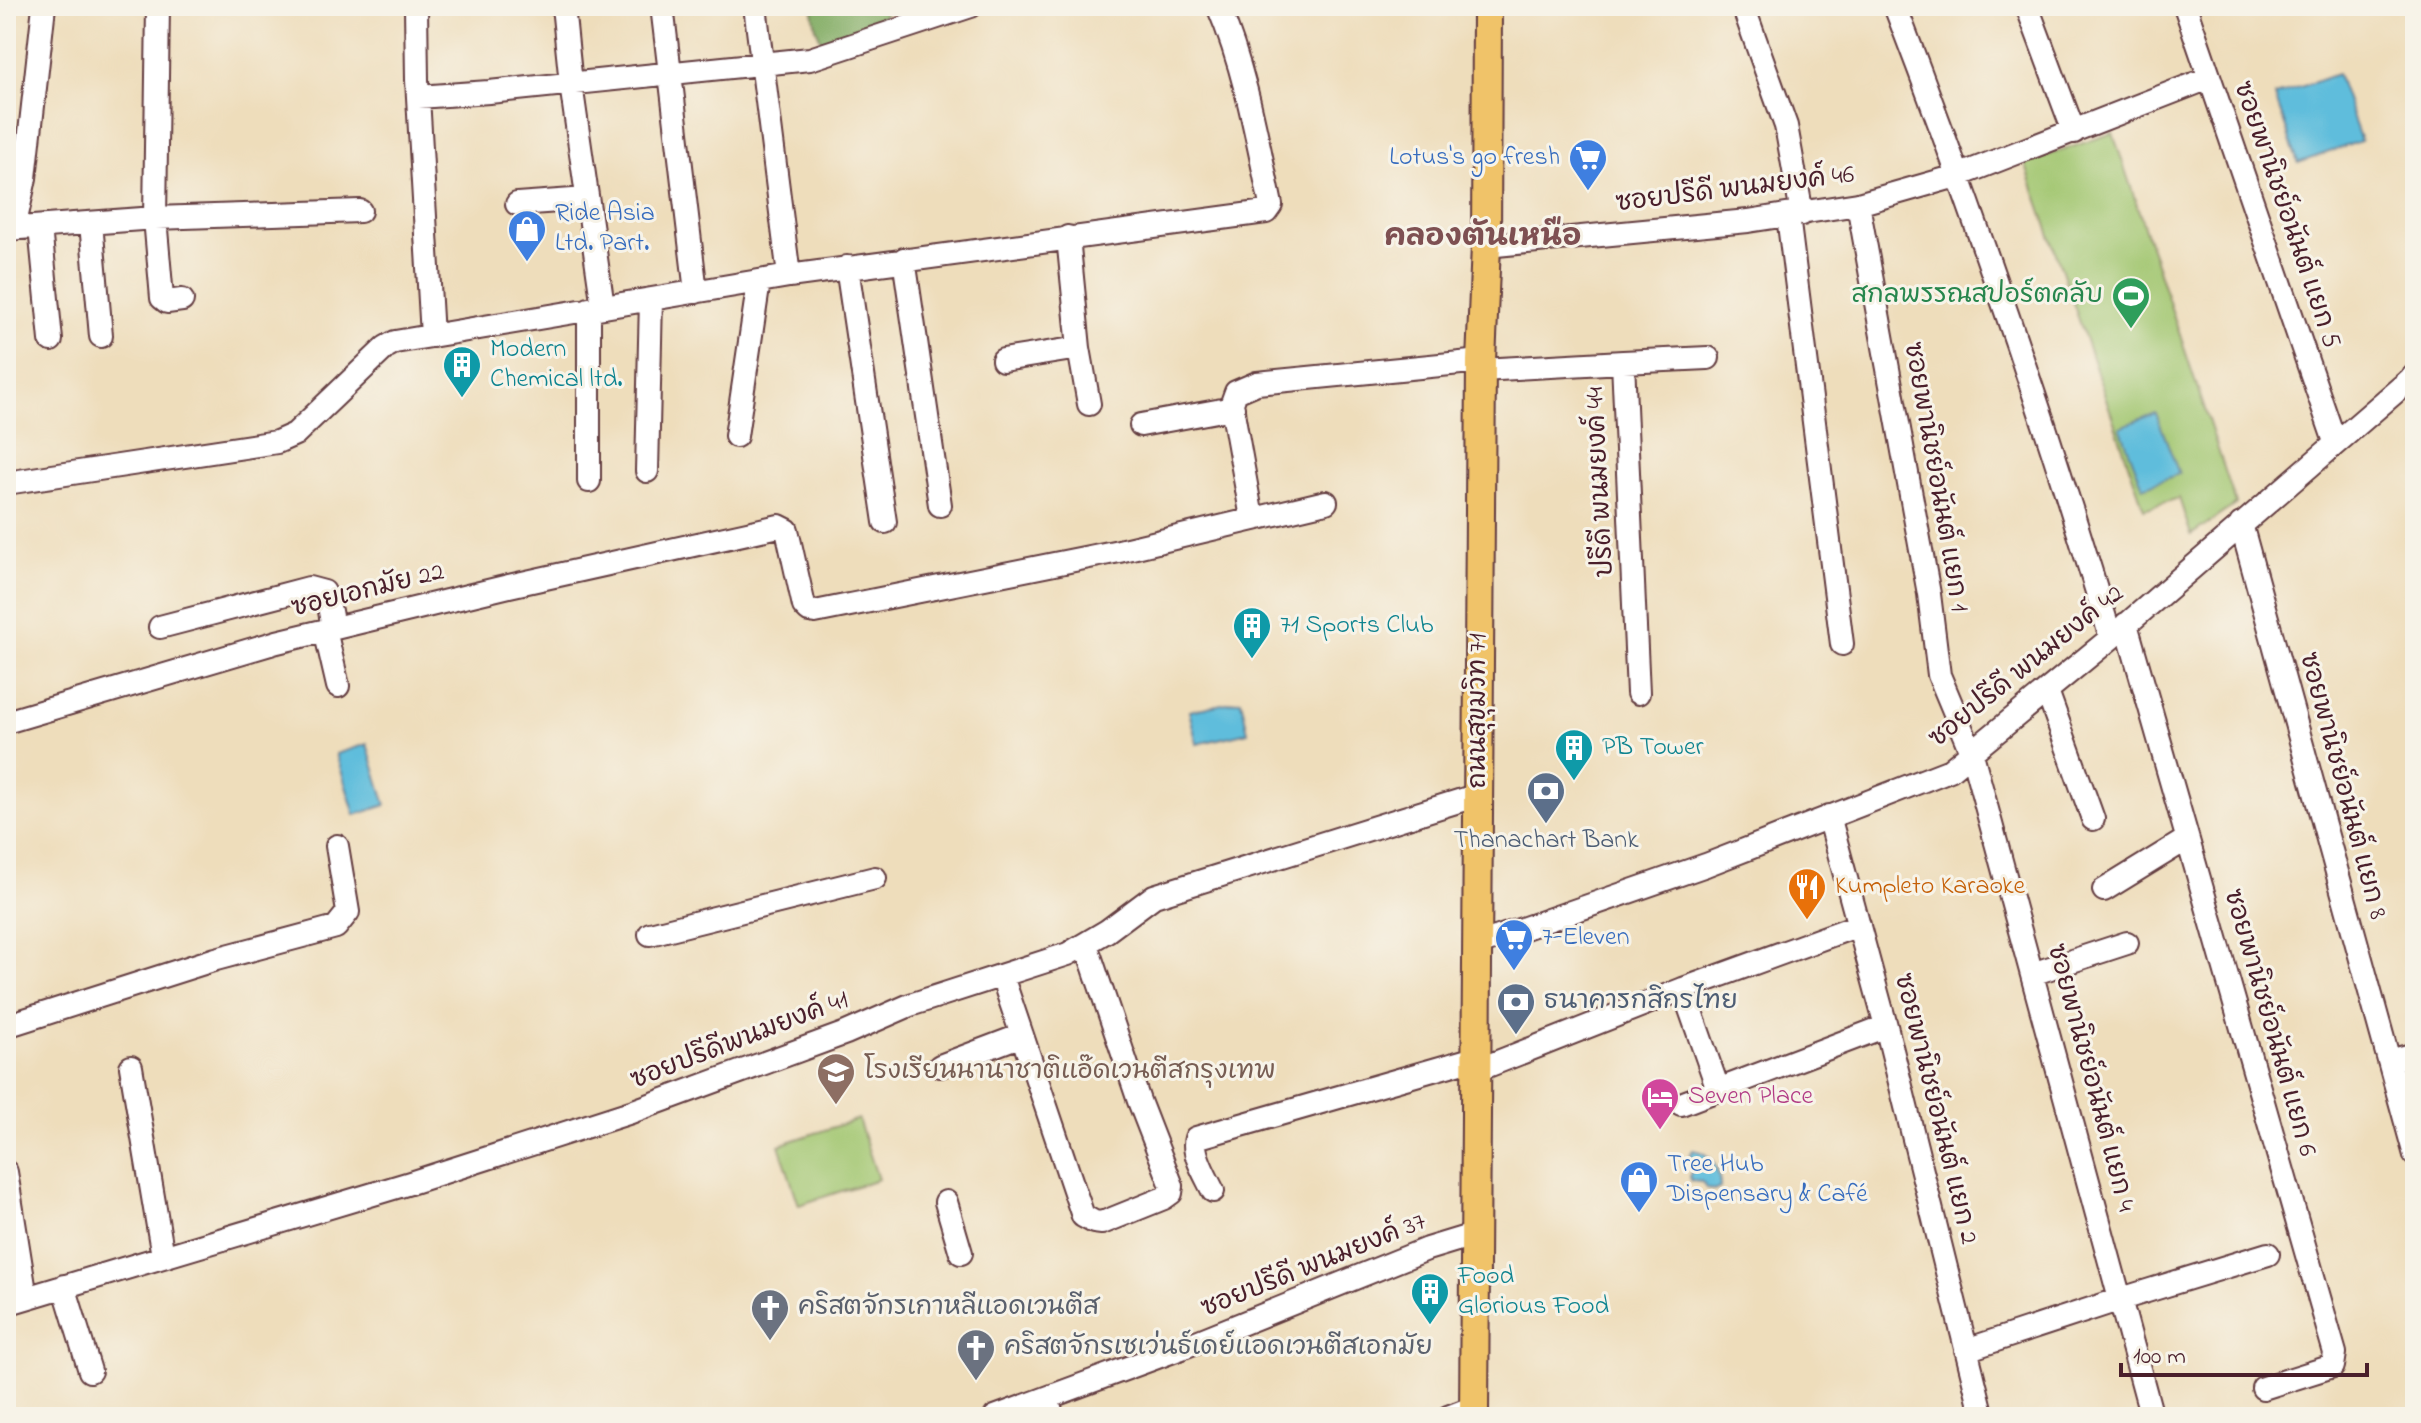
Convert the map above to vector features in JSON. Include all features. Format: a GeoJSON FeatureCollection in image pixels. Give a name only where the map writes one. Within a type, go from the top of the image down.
{"type":"FeatureCollection","features":[{"type":"Feature","properties":{"kind":"main road","name":"ถนนสุขุมวิท 71"},"geometry":{"type":"LineString","coordinates":[[1465,1414],[1473,1235],[1487,6]]}},
{"type":"Feature","properties":{"kind":"street"},"geometry":{"type":"LineString","coordinates":[[44,6],[25,178],[10,229],[155,218],[360,211]]}},
{"type":"Feature","properties":{"kind":"street"},"geometry":{"type":"LineString","coordinates":[[158,6],[155,218],[162,298],[167,302],[182,300]]}},
{"type":"Feature","properties":{"kind":"street"},"geometry":{"type":"LineString","coordinates":[[416,6],[418,97],[432,336]]}},
{"type":"Feature","properties":{"kind":"street"},"geometry":{"type":"LineString","coordinates":[[563,6],[587,199],[596,308],[589,481]]}},
{"type":"Feature","properties":{"kind":"street"},"geometry":{"type":"LineString","coordinates":[[662,6],[696,292]]}},
{"type":"Feature","properties":{"kind":"street"},"geometry":{"type":"LineString","coordinates":[[755,6],[789,276]]}},
{"type":"Feature","properties":{"kind":"street"},"geometry":{"type":"LineString","coordinates":[[418,97],[810,59],[971,6]]}},
{"type":"Feature","properties":{"kind":"street"},"geometry":{"type":"LineString","coordinates":[[6,483],[277,442],[295,434],[386,347],[395,342],[847,267],[1266,212],[1271,207],[1251,110],[1229,30],[1218,6]]}},
{"type":"Feature","properties":{"kind":"street"},"geometry":{"type":"LineString","coordinates":[[1743,6],[1786,126],[1842,644]]}},
{"type":"Feature","properties":{"kind":"street","name":"ซอยพานิชย์อนันต์ แยก 6"},"geometry":{"type":"LineString","coordinates":[[1895,6],[1960,175],[2068,495],[2119,631],[2187,839],[2335,1353],[2333,1366],[2263,1388]]}},
{"type":"Feature","properties":{"kind":"street"},"geometry":{"type":"LineString","coordinates":[[2027,6],[2074,132]]}},
{"type":"Feature","properties":{"kind":"street","name":"ซอยพานิชย์อนันต์ แยก 5"},"geometry":{"type":"LineString","coordinates":[[2185,6],[2335,442]]}},
{"type":"Feature","properties":{"kind":"street","name":"ซอยปรีดี พนมยงค์ 46"},"geometry":{"type":"LineString","coordinates":[[1486,246],[1795,215],[1858,204],[1960,175],[2209,78]]}},
{"type":"Feature","properties":{"kind":"street"},"geometry":{"type":"LineString","coordinates":[[517,204],[587,199]]}},
{"type":"Feature","properties":{"kind":"street","name":"ซอยพานิชย์อนันต์ แยก 1"},"geometry":{"type":"LineString","coordinates":[[1858,204],[1929,594],[1939,675],[1972,754]]}},
{"type":"Feature","properties":{"kind":"street"},"geometry":{"type":"LineString","coordinates":[[91,223],[101,336]]}},
{"type":"Feature","properties":{"kind":"street"},"geometry":{"type":"LineString","coordinates":[[40,227],[51,340]]}},
{"type":"Feature","properties":{"kind":"street"},"geometry":{"type":"LineString","coordinates":[[1068,237],[1079,348],[1089,404]]}},
{"type":"Feature","properties":{"kind":"street"},"geometry":{"type":"LineString","coordinates":[[904,259],[940,505]]}},
{"type":"Feature","properties":{"kind":"street"},"geometry":{"type":"LineString","coordinates":[[847,267],[885,522]]}},
{"type":"Feature","properties":{"kind":"street"},"geometry":{"type":"LineString","coordinates":[[736,436],[759,281]]}},
{"type":"Feature","properties":{"kind":"street"},"geometry":{"type":"LineString","coordinates":[[647,471],[651,299]]}},
{"type":"Feature","properties":{"kind":"street"},"geometry":{"type":"LineString","coordinates":[[1003,360],[1079,348]]}},
{"type":"Feature","properties":{"kind":"street"},"geometry":{"type":"LineString","coordinates":[[1623,362],[1708,358]]}},
{"type":"Feature","properties":{"kind":"street","name":"ปรีดี พนมยงค์ 44"},"geometry":{"type":"LineString","coordinates":[[1233,408],[1236,392],[1257,383],[1481,366],[1623,362],[1638,693]]}},
{"type":"Feature","properties":{"kind":"street","name":"ซอยปรีดี พนมยงค์ 42"},"geometry":{"type":"LineString","coordinates":[[1476,945],[1706,865],[1950,770],[2119,631],[2415,375]]}},
{"type":"Feature","properties":{"kind":"street"},"geometry":{"type":"LineString","coordinates":[[1141,425],[1233,408],[1252,518],[1326,502]]}},
{"type":"Feature","properties":{"kind":"street","name":"ซอยเอกมัย 22"},"geometry":{"type":"LineString","coordinates":[[6,722],[329,629],[779,526],[787,530],[804,606],[815,612],[1119,551],[1252,518]]}},
{"type":"Feature","properties":{"kind":"street","name":"ซอยพานิชย์อนันต์ แยก 8"},"geometry":{"type":"LineString","coordinates":[[2241,524],[2415,1155]]}},
{"type":"Feature","properties":{"kind":"street"},"geometry":{"type":"LineString","coordinates":[[160,627],[309,588],[324,592],[328,600],[338,686]]}},
{"type":"Feature","properties":{"kind":"street"},"geometry":{"type":"LineString","coordinates":[[2047,691],[2093,819]]}},
{"type":"Feature","properties":{"kind":"street","name":"ซอยพานิชย์อนันต์ แยก 4"},"geometry":{"type":"LineString","coordinates":[[1972,754],[2152,1417]]}},
{"type":"Feature","properties":{"kind":"street","name":"ซอยปรีดีพนมยงค์ 41"},"geometry":{"type":"LineString","coordinates":[[16,1301],[560,1137],[846,1033],[910,1005],[1068,954],[1154,896],[1478,795]]}},
{"type":"Feature","properties":{"kind":"street","name":"ซอยพานิชย์อนันต์ แยก 2"},"geometry":{"type":"LineString","coordinates":[[1829,816],[1886,1026],[1983,1417]]}},
{"type":"Feature","properties":{"kind":"street"},"geometry":{"type":"LineString","coordinates":[[2104,890],[2187,839]]}},
{"type":"Feature","properties":{"kind":"street"},"geometry":{"type":"LineString","coordinates":[[6,1026],[216,959],[336,927],[348,912],[337,846]]}},
{"type":"Feature","properties":{"kind":"street"},"geometry":{"type":"LineString","coordinates":[[650,934],[875,878]]}},
{"type":"Feature","properties":{"kind":"street"},"geometry":{"type":"LineString","coordinates":[[1213,1191],[1195,1151],[1196,1138],[1475,1064],[1859,925]]}},
{"type":"Feature","properties":{"kind":"street"},"geometry":{"type":"LineString","coordinates":[[2032,974],[2127,943]]}},
{"type":"Feature","properties":{"kind":"street"},"geometry":{"type":"LineString","coordinates":[[1002,976],[1083,1216],[1102,1223],[1171,1193],[1169,1177],[1139,1101],[1086,944]]}},
{"type":"Feature","properties":{"kind":"street"},"geometry":{"type":"LineString","coordinates":[[1683,989],[1718,1089]]}},
{"type":"Feature","properties":{"kind":"street"},"geometry":{"type":"LineString","coordinates":[[1681,1104],[1886,1026]]}},
{"type":"Feature","properties":{"kind":"street"},"geometry":{"type":"LineString","coordinates":[[940,1066],[1022,1035]]}},
{"type":"Feature","properties":{"kind":"street"},"geometry":{"type":"LineString","coordinates":[[2389,1061],[2415,1054]]}},
{"type":"Feature","properties":{"kind":"street"},"geometry":{"type":"LineString","coordinates":[[131,1067],[163,1256]]}},
{"type":"Feature","properties":{"kind":"street"},"geometry":{"type":"LineString","coordinates":[[6,1172],[16,1301]]}},
{"type":"Feature","properties":{"kind":"street"},"geometry":{"type":"LineString","coordinates":[[946,1202],[961,1253]]}},
{"type":"Feature","properties":{"kind":"street","name":"ซอยปรีดี พนมยงค์ 37"},"geometry":{"type":"LineString","coordinates":[[995,1417],[1050,1408],[1231,1329],[1427,1249],[1473,1235]]}},
{"type":"Feature","properties":{"kind":"street"},"geometry":{"type":"LineString","coordinates":[[1966,1350],[2268,1254]]}},
{"type":"Feature","properties":{"kind":"street"},"geometry":{"type":"LineString","coordinates":[[64,1286],[90,1371]]}},
{"type":"Feature","properties":{"kind":"green space"},"geometry":{"type":"Polygon","coordinates":[[[812,6],[888,6],[885,15],[871,28],[823,46],[812,6]]]}},
{"type":"Feature","properties":{"kind":"green space","name":"สกลพรรณสปอร์ตคลับ"},"geometry":{"type":"Polygon","coordinates":[[[2113,133],[2236,504],[2191,535],[2179,498],[2144,509],[2025,163],[2113,133]]]}},
{"type":"Feature","properties":{"kind":"green space"},"geometry":{"type":"Polygon","coordinates":[[[858,1119],[878,1179],[799,1205],[779,1145],[858,1119]]]}},
{"type":"Feature","properties":{"kind":"water"},"geometry":{"type":"Polygon","coordinates":[[[2337,74],[2361,141],[2298,163],[2275,96],[2337,74]]]}},
{"type":"Feature","properties":{"kind":"water"},"geometry":{"type":"Polygon","coordinates":[[[2156,413],[2179,474],[2143,487],[2120,427],[2156,413]]]}},
{"type":"Feature","properties":{"kind":"water"},"geometry":{"type":"Polygon","coordinates":[[[1241,700],[1248,732],[1197,744],[1189,711],[1241,700]]]}},
{"type":"Feature","properties":{"kind":"water"},"geometry":{"type":"Polygon","coordinates":[[[367,744],[386,805],[355,815],[336,754],[367,744]]]}},
{"type":"Feature","properties":{"kind":"water"},"geometry":{"type":"Polygon","coordinates":[[[1693,1150],[1705,1154],[1714,1163],[1720,1188],[1714,1191],[1702,1182],[1691,1181],[1690,1155],[1693,1150]]]}},
{"type":"Feature","properties":{"kind":"place","name":"Lotus's go fresh"},"geometry":{"type":"Point","coordinates":[1588,192]}},
{"type":"Feature","properties":{"kind":"place","name":"Ride Asia Ltd. Part."},"geometry":{"type":"Point","coordinates":[527,263]}},
{"type":"Feature","properties":{"kind":"place","name":"สกลพรรณสปอร์ตคลับ"},"geometry":{"type":"Point","coordinates":[2131,330]}},
{"type":"Feature","properties":{"kind":"place","name":"Modern Chemical ltd."},"geometry":{"type":"Point","coordinates":[462,399]}},
{"type":"Feature","properties":{"kind":"place","name":"71 Sports Club"},"geometry":{"type":"Point","coordinates":[1252,660]}},
{"type":"Feature","properties":{"kind":"place","name":"PB Tower"},"geometry":{"type":"Point","coordinates":[1574,782]}},
{"type":"Feature","properties":{"kind":"place","name":"Thanachart Bank"},"geometry":{"type":"Point","coordinates":[1546,825]}},
{"type":"Feature","properties":{"kind":"place","name":"Kumpleto Karaoke"},"geometry":{"type":"Point","coordinates":[1807,921]}},
{"type":"Feature","properties":{"kind":"place","name":"7-Eleven"},"geometry":{"type":"Point","coordinates":[1514,972]}},
{"type":"Feature","properties":{"kind":"place","name":"ธนาคารกสิกรไทย"},"geometry":{"type":"Point","coordinates":[1516,1036]}},
{"type":"Feature","properties":{"kind":"place","name":"โรงเรียนนานาชาติแอ๊ดเวนตีสกรุงเทพ"},"geometry":{"type":"Point","coordinates":[836,1106]}},
{"type":"Feature","properties":{"kind":"place","name":"Seven Place"},"geometry":{"type":"Point","coordinates":[1660,1131]}},
{"type":"Feature","properties":{"kind":"place","name":"Tree Hub Dispensary & Café"},"geometry":{"type":"Point","coordinates":[1639,1214]}},
{"type":"Feature","properties":{"kind":"place","name":"Food Glorious Food"},"geometry":{"type":"Point","coordinates":[1430,1326]}},
{"type":"Feature","properties":{"kind":"place","name":"คริสตจักรเกาหลีแอดเวนตีส"},"geometry":{"type":"Point","coordinates":[770,1342]}},
{"type":"Feature","properties":{"kind":"place","name":"คริสตจักรเซเว่นธ์เดย์แอดเวนตีสเอกมัย"},"geometry":{"type":"Point","coordinates":[976,1382]}},
{"type":"Feature","properties":{"kind":"district","name":"คลองตันเหนือ"},"geometry":{"type":"Point","coordinates":[1483,238]}}]}
